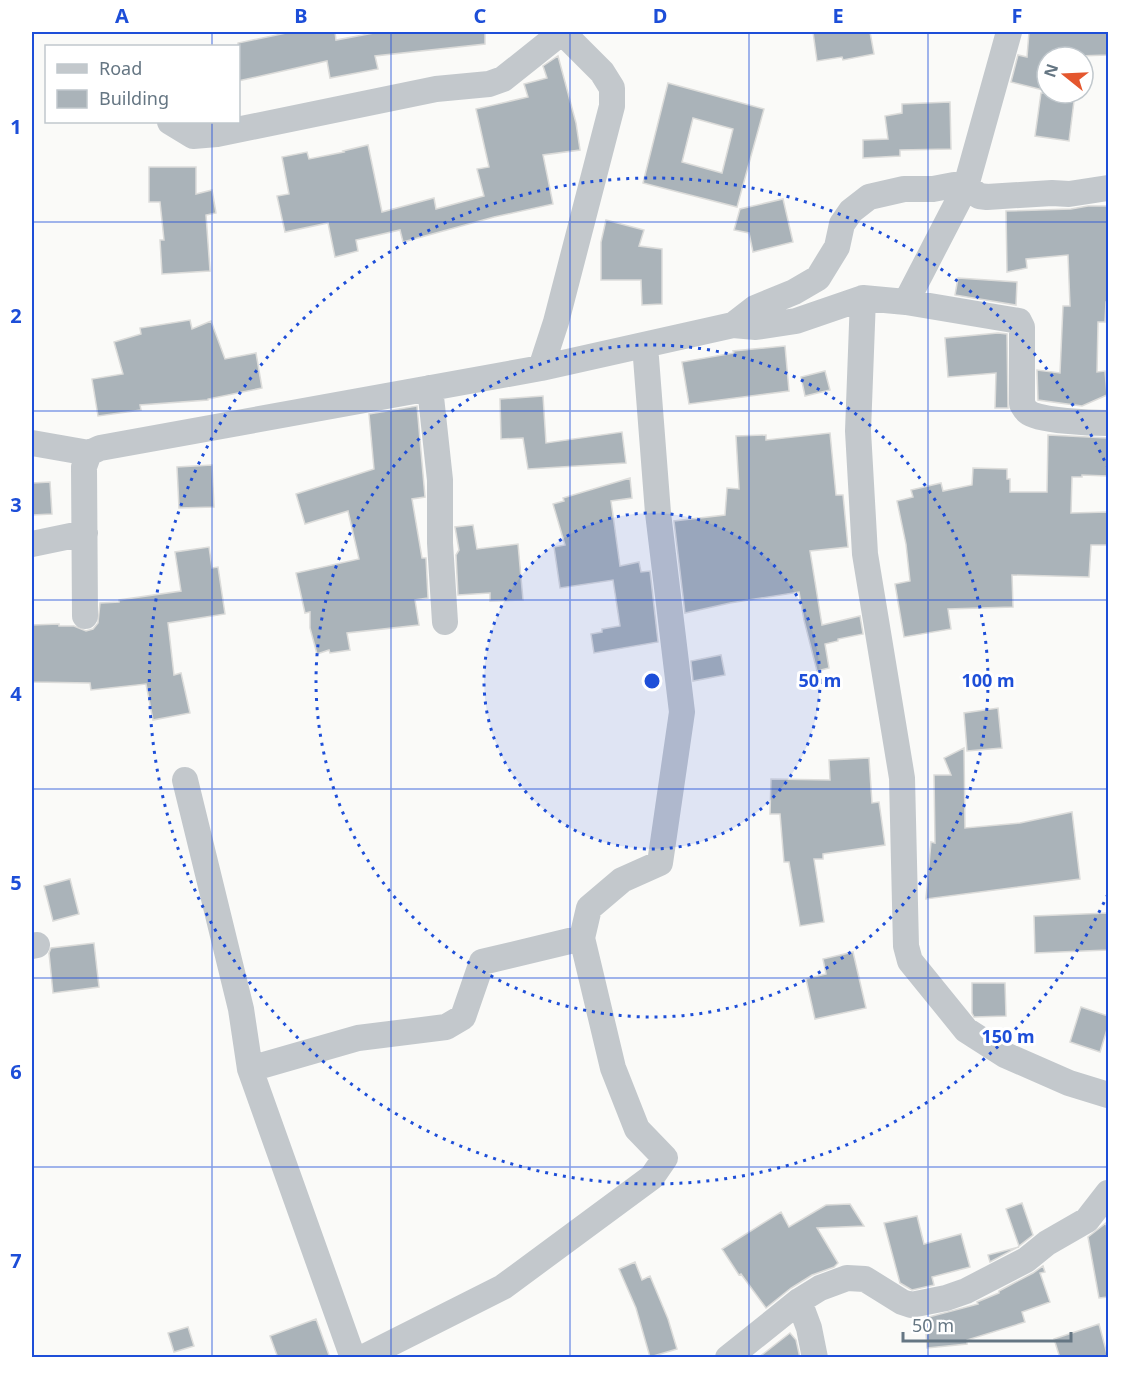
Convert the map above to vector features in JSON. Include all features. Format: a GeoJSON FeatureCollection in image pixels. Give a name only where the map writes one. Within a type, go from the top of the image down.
{"type":"FeatureCollection","features":[{"type":"Feature","properties":{"kind":"street"},"geometry":{"type":"LineString","coordinates":[[172,123],[193,136],[218,134],[436,89],[489,84],[503,79],[562,32],[602,72],[612,88],[612,106],[542,368]]}},
{"type":"Feature","properties":{"kind":"street"},"geometry":{"type":"LineString","coordinates":[[906,302],[966,186],[1008,32]]}},
{"type":"Feature","properties":{"kind":"street"},"geometry":{"type":"LineString","coordinates":[[733,325],[755,308],[794,292],[818,278],[837,247],[842,225],[850,211],[869,197],[904,189],[966,186],[979,196],[987,197],[1069,194],[1108,188]]}},
{"type":"Feature","properties":{"kind":"street"},"geometry":{"type":"LineString","coordinates":[[863,298],[858,431],[865,554],[902,778],[906,946],[910,961],[966,1030],[1005,1055],[1069,1083],[1108,1095]]}},
{"type":"Feature","properties":{"kind":"street"},"geometry":{"type":"LineString","coordinates":[[32,443],[89,453],[100,448],[542,368],[733,325],[756,327],[796,321],[863,298],[906,302],[1019,321],[1022,327],[1022,404],[1028,413],[1084,422],[1108,423]]}},
{"type":"Feature","properties":{"kind":"street"},"geometry":{"type":"LineString","coordinates":[[362,1358],[503,1287],[652,1178],[665,1158],[637,1129],[613,1068],[582,939],[590,908],[622,880],[660,863],[682,712],[658,513],[645,345]]}},
{"type":"Feature","properties":{"kind":"street"},"geometry":{"type":"LineString","coordinates":[[430,388],[440,480],[440,543],[446,622]]}},
{"type":"Feature","properties":{"kind":"street"},"geometry":{"type":"LineString","coordinates":[[85,616],[84,468],[89,453]]}},
{"type":"Feature","properties":{"kind":"street"},"geometry":{"type":"LineString","coordinates":[[32,544],[84,533]]}},
{"type":"Feature","properties":{"kind":"street"},"geometry":{"type":"LineString","coordinates":[[185,780],[241,1008],[250,1069],[353,1358]]}},
{"type":"Feature","properties":{"kind":"street"},"geometry":{"type":"LineString","coordinates":[[250,1069],[358,1038],[446,1027],[464,1017],[482,962],[582,939]]}},
{"type":"Feature","properties":{"kind":"street"},"geometry":{"type":"LineString","coordinates":[[728,1358],[799,1301],[820,1288],[847,1278],[865,1279],[902,1302],[911,1305],[946,1298],[966,1291],[1026,1260],[1047,1243],[1087,1220],[1108,1193]]}},
{"type":"Feature","properties":{"kind":"street"},"geometry":{"type":"LineString","coordinates":[[799,1301],[815,1358]]}},
{"type":"Feature","properties":{"kind":"building"},"geometry":{"type":"Polygon","coordinates":[[[291,32],[335,32],[336,40],[379,32],[485,32],[485,44],[375,56],[378,69],[330,78],[327,61],[240,81],[240,45],[238,43],[291,32]]]}},
{"type":"Feature","properties":{"kind":"building"},"geometry":{"type":"Polygon","coordinates":[[[813,32],[870,32],[874,54],[843,60],[842,57],[817,61],[813,32]]]}},
{"type":"Feature","properties":{"kind":"building"},"geometry":{"type":"Polygon","coordinates":[[[1029,32],[1108,32],[1108,55],[1095,55],[1095,45],[1035,45],[1035,88],[1011,82],[1018,55],[1027,57],[1029,32]]]}},
{"type":"Feature","properties":{"kind":"building"},"geometry":{"type":"Polygon","coordinates":[[[558,56],[576,123],[580,150],[543,155],[553,204],[494,217],[403,242],[400,230],[356,240],[358,251],[335,257],[328,223],[285,232],[277,196],[289,194],[282,157],[307,152],[309,159],[368,145],[382,212],[434,198],[436,209],[484,196],[477,169],[489,167],[476,109],[528,97],[524,84],[547,78],[543,66],[558,56]]]}},
{"type":"Feature","properties":{"kind":"building"},"geometry":{"type":"Polygon","coordinates":[[[668,83],[764,109],[737,207],[643,183],[668,83]],[[693,118],[682,162],[722,173],[733,129],[693,118]]]}},
{"type":"Feature","properties":{"kind":"building"},"geometry":{"type":"Polygon","coordinates":[[[950,102],[951,149],[900,150],[900,156],[863,158],[863,140],[888,139],[885,116],[902,113],[902,104],[950,102]]]}},
{"type":"Feature","properties":{"kind":"building"},"geometry":{"type":"Polygon","coordinates":[[[1039,105],[1074,105],[1069,141],[1035,136],[1039,105]]]}},
{"type":"Feature","properties":{"kind":"building"},"geometry":{"type":"Polygon","coordinates":[[[149,167],[196,167],[196,194],[212,190],[216,213],[206,215],[210,271],[162,274],[160,240],[164,240],[160,202],[149,202],[149,167]]]}},
{"type":"Feature","properties":{"kind":"building"},"geometry":{"type":"Polygon","coordinates":[[[783,199],[793,242],[753,252],[749,233],[734,230],[740,209],[783,199]]]}},
{"type":"Feature","properties":{"kind":"building"},"geometry":{"type":"Polygon","coordinates":[[[1108,206],[1108,302],[1106,302],[1105,322],[1098,322],[1097,372],[1105,371],[1107,395],[1082,406],[1038,400],[1037,370],[1060,373],[1063,306],[1070,306],[1068,255],[1026,259],[1027,268],[1007,272],[1006,211],[1071,209],[1108,206]]]}},
{"type":"Feature","properties":{"kind":"building"},"geometry":{"type":"Polygon","coordinates":[[[606,220],[644,230],[639,246],[662,249],[662,304],[642,305],[641,280],[601,280],[601,242],[606,220]]]}},
{"type":"Feature","properties":{"kind":"building"},"geometry":{"type":"Polygon","coordinates":[[[958,278],[1017,282],[1016,305],[955,295],[958,278]]]}},
{"type":"Feature","properties":{"kind":"building"},"geometry":{"type":"Polygon","coordinates":[[[190,320],[192,329],[211,321],[225,359],[256,353],[262,388],[208,400],[140,405],[141,410],[98,416],[92,379],[123,374],[114,342],[141,334],[140,328],[190,320]]]}},
{"type":"Feature","properties":{"kind":"building"},"geometry":{"type":"Polygon","coordinates":[[[1007,334],[1008,408],[995,408],[996,373],[948,377],[945,338],[1007,334]]]}},
{"type":"Feature","properties":{"kind":"building"},"geometry":{"type":"Polygon","coordinates":[[[785,346],[789,391],[689,404],[682,362],[734,353],[733,351],[785,346]]]}},
{"type":"Feature","properties":{"kind":"building"},"geometry":{"type":"Polygon","coordinates":[[[825,371],[830,390],[805,396],[801,377],[825,371]]]}},
{"type":"Feature","properties":{"kind":"building"},"geometry":{"type":"Polygon","coordinates":[[[543,396],[546,443],[622,432],[626,463],[528,469],[523,438],[501,439],[500,399],[543,396]]]}},
{"type":"Feature","properties":{"kind":"building"},"geometry":{"type":"Polygon","coordinates":[[[417,406],[425,497],[412,499],[422,558],[426,558],[428,598],[415,600],[419,625],[347,633],[350,650],[330,653],[329,650],[317,654],[310,628],[310,612],[305,613],[296,573],[359,559],[348,511],[305,524],[296,494],[374,469],[369,414],[417,406]]]}},
{"type":"Feature","properties":{"kind":"building"},"geometry":{"type":"Polygon","coordinates":[[[830,433],[836,495],[843,495],[848,547],[810,551],[822,625],[860,616],[863,634],[825,644],[829,668],[817,671],[799,592],[685,613],[674,521],[725,515],[727,488],[739,489],[736,436],[766,435],[766,440],[830,433]]]}},
{"type":"Feature","properties":{"kind":"building"},"geometry":{"type":"Polygon","coordinates":[[[1048,435],[1108,438],[1108,476],[1072,477],[1071,513],[1108,512],[1108,545],[1091,545],[1089,577],[1012,575],[1013,607],[948,609],[951,629],[904,637],[895,584],[910,581],[906,544],[897,501],[913,497],[911,490],[941,483],[943,491],[972,485],[973,468],[1007,469],[1010,492],[1047,492],[1048,435]]]}},
{"type":"Feature","properties":{"kind":"building"},"geometry":{"type":"Polygon","coordinates":[[[212,465],[214,507],[179,508],[177,467],[212,465]]]}},
{"type":"Feature","properties":{"kind":"building"},"geometry":{"type":"Polygon","coordinates":[[[630,478],[632,498],[611,501],[620,566],[639,562],[641,572],[650,571],[658,642],[594,653],[591,634],[602,632],[602,629],[620,626],[613,580],[560,588],[554,547],[565,545],[553,504],[564,501],[563,498],[630,478]]]}},
{"type":"Feature","properties":{"kind":"building"},"geometry":{"type":"Polygon","coordinates":[[[50,482],[52,514],[32,515],[32,483],[50,482]]]}},
{"type":"Feature","properties":{"kind":"building"},"geometry":{"type":"Polygon","coordinates":[[[473,525],[477,549],[518,544],[523,600],[490,601],[490,593],[458,595],[456,555],[459,550],[455,527],[473,525]]]}},
{"type":"Feature","properties":{"kind":"building"},"geometry":{"type":"Polygon","coordinates":[[[209,547],[212,568],[218,567],[225,614],[168,623],[174,675],[181,673],[190,713],[153,720],[146,684],[91,690],[90,683],[32,682],[32,625],[59,624],[59,626],[74,626],[86,631],[93,629],[98,623],[100,603],[181,591],[175,552],[209,547]]]}},
{"type":"Feature","properties":{"kind":"building"},"geometry":{"type":"Polygon","coordinates":[[[721,655],[725,675],[693,681],[691,661],[721,655]]]}},
{"type":"Feature","properties":{"kind":"building"},"geometry":{"type":"Polygon","coordinates":[[[998,708],[1002,748],[967,751],[964,713],[998,708]]]}},
{"type":"Feature","properties":{"kind":"building"},"geometry":{"type":"Polygon","coordinates":[[[964,748],[965,828],[1020,823],[1072,812],[1080,879],[926,899],[931,842],[935,843],[934,775],[951,775],[944,758],[964,748]]]}},
{"type":"Feature","properties":{"kind":"building"},"geometry":{"type":"Polygon","coordinates":[[[869,758],[872,803],[879,802],[885,845],[823,854],[823,859],[814,859],[824,922],[800,926],[789,862],[784,862],[780,814],[770,814],[771,779],[830,780],[829,760],[869,758]]]}},
{"type":"Feature","properties":{"kind":"building"},"geometry":{"type":"Polygon","coordinates":[[[70,879],[79,914],[53,921],[44,886],[70,879]]]}},
{"type":"Feature","properties":{"kind":"building"},"geometry":{"type":"Polygon","coordinates":[[[1108,913],[1108,950],[1035,953],[1034,916],[1108,913]]]}},
{"type":"Feature","properties":{"kind":"building"},"geometry":{"type":"Polygon","coordinates":[[[94,943],[99,987],[53,993],[49,953],[51,948],[94,943]]]}},
{"type":"Feature","properties":{"kind":"building"},"geometry":{"type":"Polygon","coordinates":[[[853,952],[866,1008],[815,1019],[806,979],[826,974],[823,959],[853,952]]]}},
{"type":"Feature","properties":{"kind":"building"},"geometry":{"type":"Polygon","coordinates":[[[972,983],[1005,983],[1006,1016],[974,1017],[972,983]]]}},
{"type":"Feature","properties":{"kind":"building"},"geometry":{"type":"Polygon","coordinates":[[[1081,1007],[1108,1016],[1108,1026],[1100,1052],[1070,1042],[1081,1007]]]}},
{"type":"Feature","properties":{"kind":"building"},"geometry":{"type":"Polygon","coordinates":[[[1022,1203],[1033,1235],[1019,1246],[1006,1209],[1022,1203]]]}},
{"type":"Feature","properties":{"kind":"building"},"geometry":{"type":"Polygon","coordinates":[[[850,1204],[864,1226],[817,1228],[838,1263],[791,1288],[766,1308],[741,1274],[739,1275],[722,1249],[781,1212],[789,1227],[826,1205],[850,1204]]]}},
{"type":"Feature","properties":{"kind":"building"},"geometry":{"type":"Polygon","coordinates":[[[917,1216],[924,1244],[961,1234],[970,1267],[932,1277],[934,1285],[912,1290],[900,1283],[884,1223],[917,1216]]]}},
{"type":"Feature","properties":{"kind":"building"},"geometry":{"type":"Polygon","coordinates":[[[1106,1223],[1108,1297],[1099,1298],[1088,1237],[1106,1223]]]}},
{"type":"Feature","properties":{"kind":"building"},"geometry":{"type":"Polygon","coordinates":[[[1017,1247],[990,1262],[988,1255],[1017,1247]]]}},
{"type":"Feature","properties":{"kind":"building"},"geometry":{"type":"Polygon","coordinates":[[[635,1262],[642,1280],[650,1276],[668,1319],[677,1349],[650,1357],[636,1308],[619,1269],[635,1262]]]}},
{"type":"Feature","properties":{"kind":"building"},"geometry":{"type":"Polygon","coordinates":[[[1043,1266],[1045,1272],[1040,1273],[1050,1302],[1022,1312],[1025,1322],[967,1340],[967,1344],[927,1348],[925,1318],[978,1304],[977,1302],[999,1293],[1043,1266]]]}},
{"type":"Feature","properties":{"kind":"building"},"geometry":{"type":"Polygon","coordinates":[[[316,1319],[330,1358],[278,1358],[270,1336],[316,1319]]]}},
{"type":"Feature","properties":{"kind":"building"},"geometry":{"type":"Polygon","coordinates":[[[1099,1324],[1108,1358],[1060,1358],[1054,1339],[1099,1324]]]}},
{"type":"Feature","properties":{"kind":"building"},"geometry":{"type":"Polygon","coordinates":[[[188,1327],[194,1346],[174,1352],[168,1333],[188,1327]]]}},
{"type":"Feature","properties":{"kind":"building"},"geometry":{"type":"Polygon","coordinates":[[[790,1333],[796,1340],[800,1358],[758,1358],[790,1333]]]}}]}
